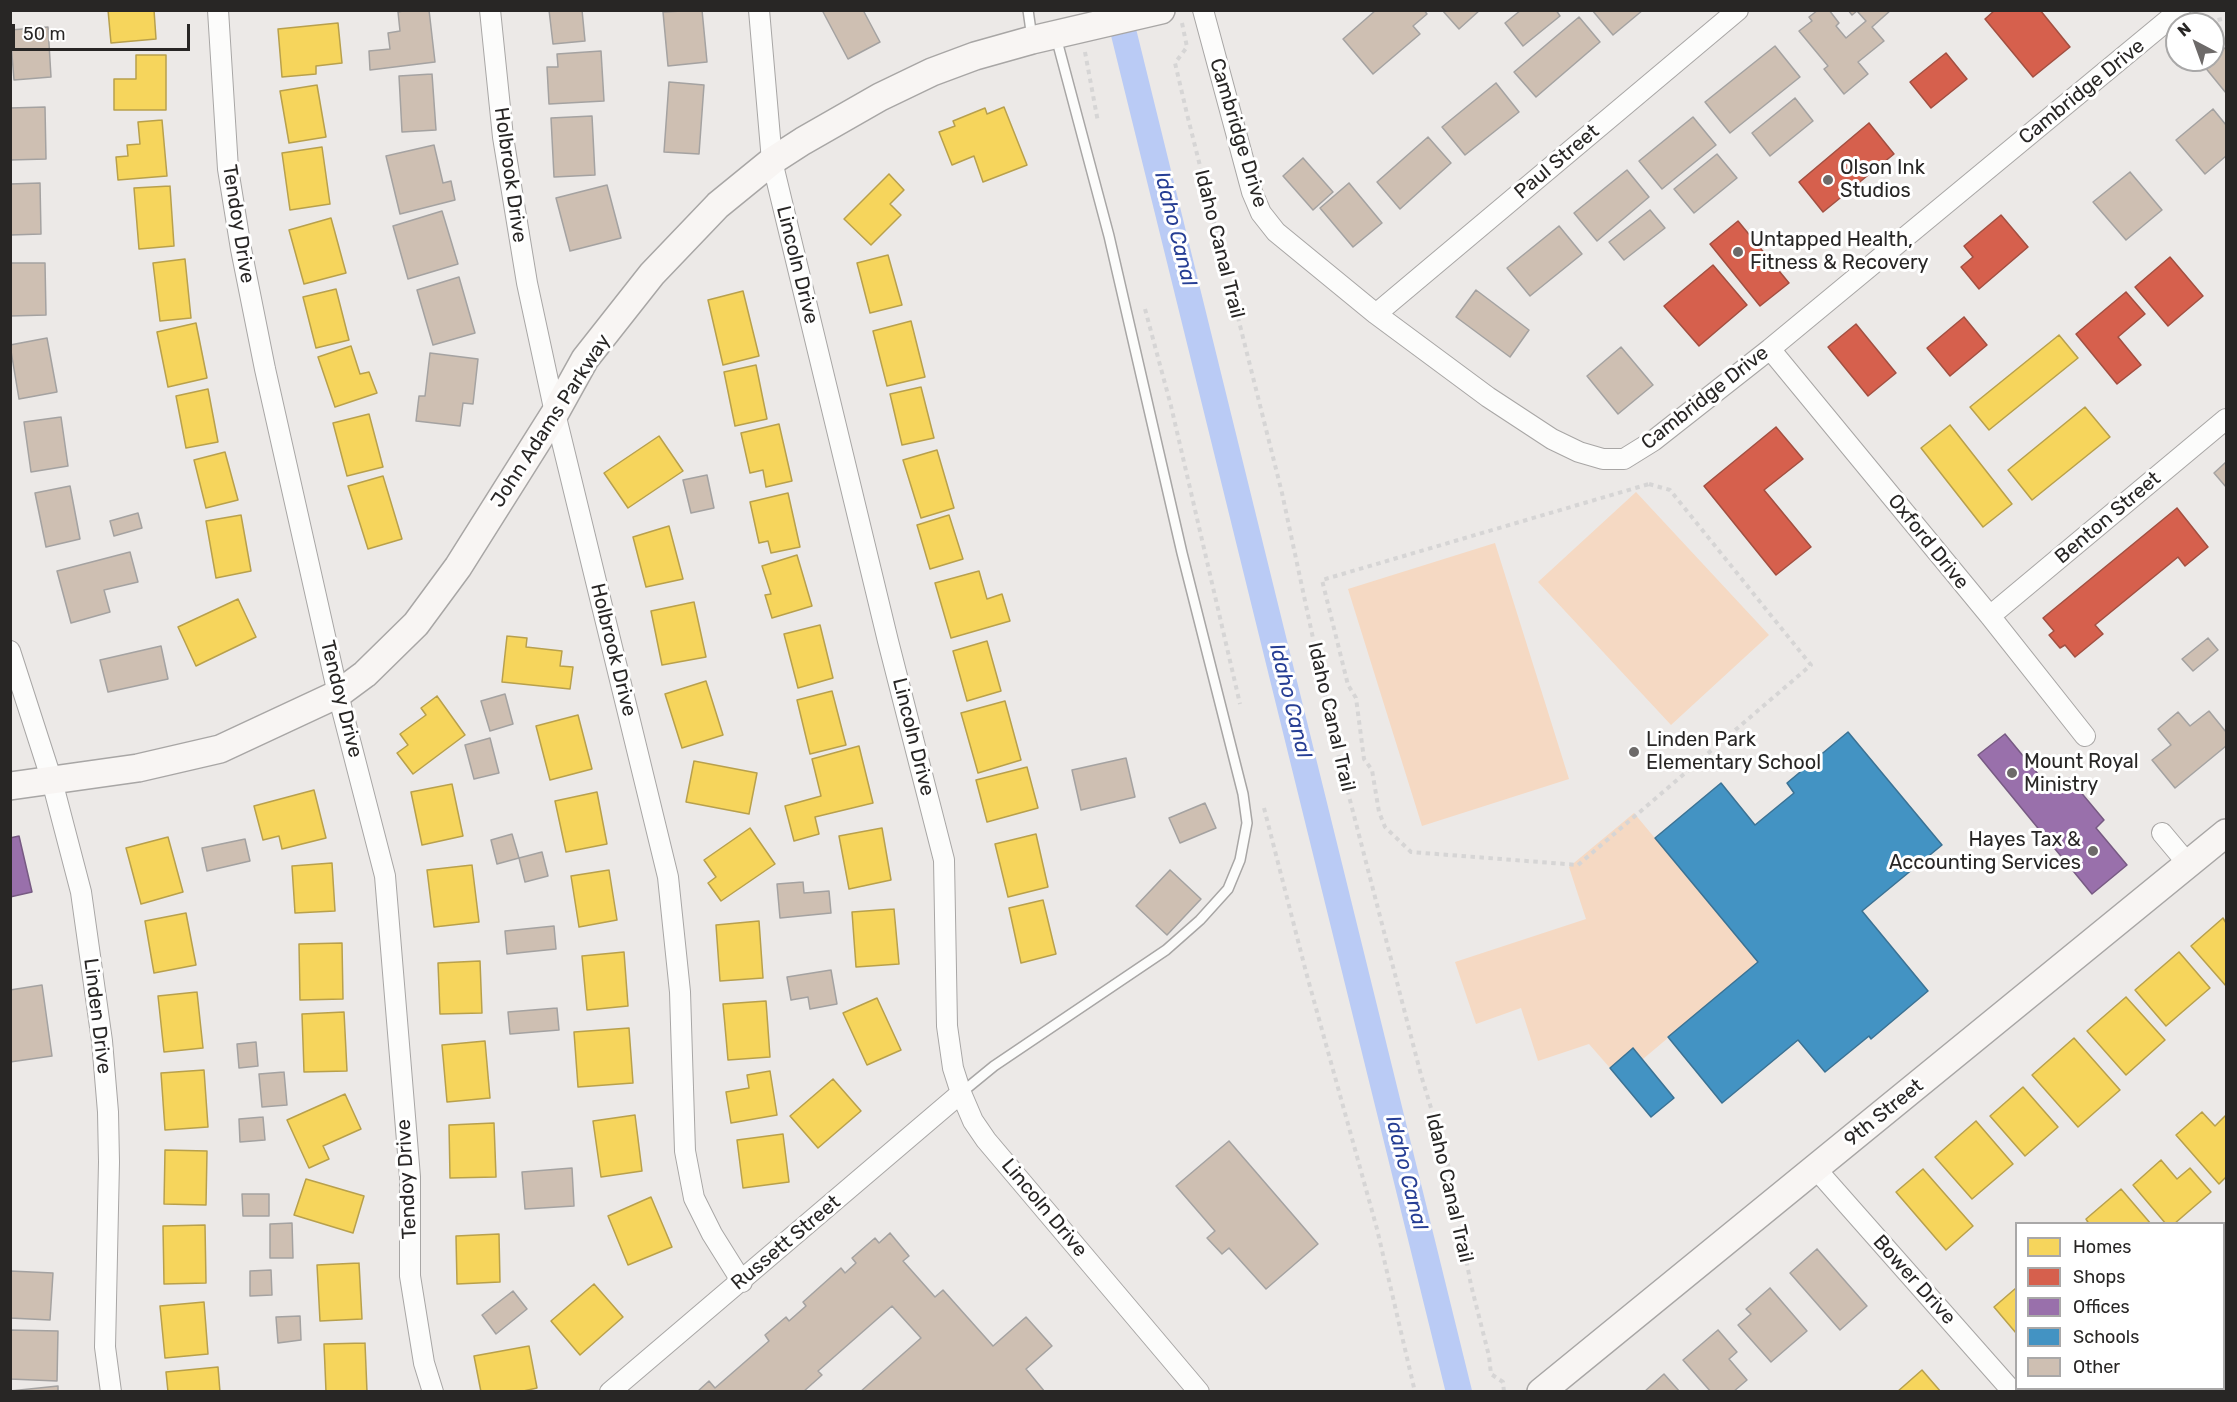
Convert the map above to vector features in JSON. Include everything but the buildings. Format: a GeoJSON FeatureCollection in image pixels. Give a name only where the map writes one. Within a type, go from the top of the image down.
{"type":"FeatureCollection","features":[{"type":"Feature","properties":{"kind":"street","name":"Tendoy Drive"},"geometry":{"type":"LineString","coordinates":[[218,10],[228,169],[241,249],[338,694],[385,876],[410,1177],[410,1276],[424,1363],[432,1392]]}},
{"type":"Feature","properties":{"kind":"street","name":"Holbrook Drive"},"geometry":{"type":"LineString","coordinates":[[490,10],[503,137],[526,283],[555,413],[668,877],[680,992],[685,1151],[694,1198],[712,1234],[742,1282]]}},
{"type":"Feature","properties":{"kind":"street","name":"Lincoln Drive"},"geometry":{"type":"LineString","coordinates":[[759,10],[772,161],[888,641],[944,860],[947,1026],[953,1068],[961,1094],[973,1121],[986,1140],[1199,1392]]}},
{"type":"Feature","properties":{"kind":"street","name":"Cambridge Drive"},"geometry":{"type":"LineString","coordinates":[[1203,10],[1252,192],[1261,213],[1276,232],[1376,314],[1488,396],[1552,439],[1578,452],[1603,459],[1624,459],[1653,441],[1770,349],[2180,10]]}},
{"type":"Feature","properties":{"kind":"street","name":"Paul Street"},"geometry":{"type":"LineString","coordinates":[[1376,314],[1738,10]]}},
{"type":"Feature","properties":{"kind":"street","name":"John Adams Parkway"},"geometry":{"type":"LineString","coordinates":[[10,786],[138,768],[220,749],[338,694],[364,674],[416,624],[459,567],[555,413],[585,359],[652,274],[718,205],[772,161],[823,128],[932,72],[975,56],[1064,32],[1166,14]]}},
{"type":"Feature","properties":{"kind":"street","name":"Oxford Drive"},"geometry":{"type":"LineString","coordinates":[[1770,349],[1990,616],[2085,736]]}},
{"type":"Feature","properties":{"kind":"street","name":"Benton Street"},"geometry":{"type":"LineString","coordinates":[[1990,616],[2226,419]]}},
{"type":"Feature","properties":{"kind":"street","name":"Linden Drive"},"geometry":{"type":"LineString","coordinates":[[10,651],[52,781],[81,892],[102,1041],[108,1112],[109,1162],[105,1347],[111,1392]]}},
{"type":"Feature","properties":{"kind":"street"},"geometry":{"type":"LineString","coordinates":[[2162,833],[2188,864]]}},
{"type":"Feature","properties":{"kind":"street","name":"9th Street"},"geometry":{"type":"LineString","coordinates":[[1541,1392],[2226,833]]}},
{"type":"Feature","properties":{"kind":"street","name":"Russett Street"},"geometry":{"type":"LineString","coordinates":[[610,1392],[961,1094]]}},
{"type":"Feature","properties":{"kind":"street","name":"Bower Drive"},"geometry":{"type":"LineString","coordinates":[[1816,1169],[2013,1392]]}},
{"type":"Feature","properties":{"kind":"lane"},"geometry":{"type":"LineString","coordinates":[[961,1094],[994,1066],[1166,950],[1200,920],[1228,889],[1240,860],[1247,823],[1243,794],[1182,553],[1064,32],[1028,10]]}},
{"type":"Feature","properties":{"kind":"path","name":"Idaho Canal Trail"},"geometry":{"type":"LineString","coordinates":[[1166,14],[1187,47],[1175,63],[1186,114],[1282,493],[1336,746],[1421,1075],[1448,1164],[1491,1374],[1503,1382],[1504,1392]]}},
{"type":"Feature","properties":{"kind":"path"},"geometry":{"type":"LineString","coordinates":[[1064,32],[1098,122]]}},
{"type":"Feature","properties":{"kind":"path"},"geometry":{"type":"LineString","coordinates":[[1144,304],[1171,406],[1241,709]]}},
{"type":"Feature","properties":{"kind":"path"},"geometry":{"type":"LineString","coordinates":[[1649,484],[1670,490],[1811,665],[1578,865],[1412,852],[1385,827],[1379,812],[1372,770],[1364,759],[1356,698],[1348,685],[1322,580],[1649,484]]}},
{"type":"Feature","properties":{"kind":"path"},"geometry":{"type":"LineString","coordinates":[[1262,802],[1377,1229],[1415,1392]]}},
{"type":"Feature","properties":{"kind":"shaded area"},"geometry":{"type":"Polygon","coordinates":[[[1636,492],[1769,635],[1671,725],[1538,582],[1636,492]]]}},
{"type":"Feature","properties":{"kind":"shaded area"},"geometry":{"type":"Polygon","coordinates":[[[1495,543],[1569,779],[1422,826],[1348,589],[1495,543]]]}},
{"type":"Feature","properties":{"kind":"shaded area"},"geometry":{"type":"Polygon","coordinates":[[[1634,813],[1758,962],[1643,1059],[1633,1048],[1610,1068],[1589,1044],[1538,1061],[1521,1008],[1476,1024],[1455,962],[1586,919],[1569,867],[1634,813]]]}},
{"type":"Feature","properties":{"kind":"waterway","name":"Idaho Canal"},"geometry":{"type":"LineString","coordinates":[[1121,10],[1122,26],[1459,1392]]}},
{"type":"Feature","properties":{"kind":"place","name":"Olson Ink Studios"},"geometry":{"type":"Point","coordinates":[1828,180]}},
{"type":"Feature","properties":{"kind":"place","name":"Untapped Health, Fitness & Recovery"},"geometry":{"type":"Point","coordinates":[1738,252]}},
{"type":"Feature","properties":{"kind":"place","name":"Linden Park Elementary School"},"geometry":{"type":"Point","coordinates":[1634,752]}},
{"type":"Feature","properties":{"kind":"place","name":"Mount Royal Ministry"},"geometry":{"type":"Point","coordinates":[2012,773]}},
{"type":"Feature","properties":{"kind":"place","name":"Hayes Tax & Accounting Services"},"geometry":{"type":"Point","coordinates":[2093,851]}}]}
